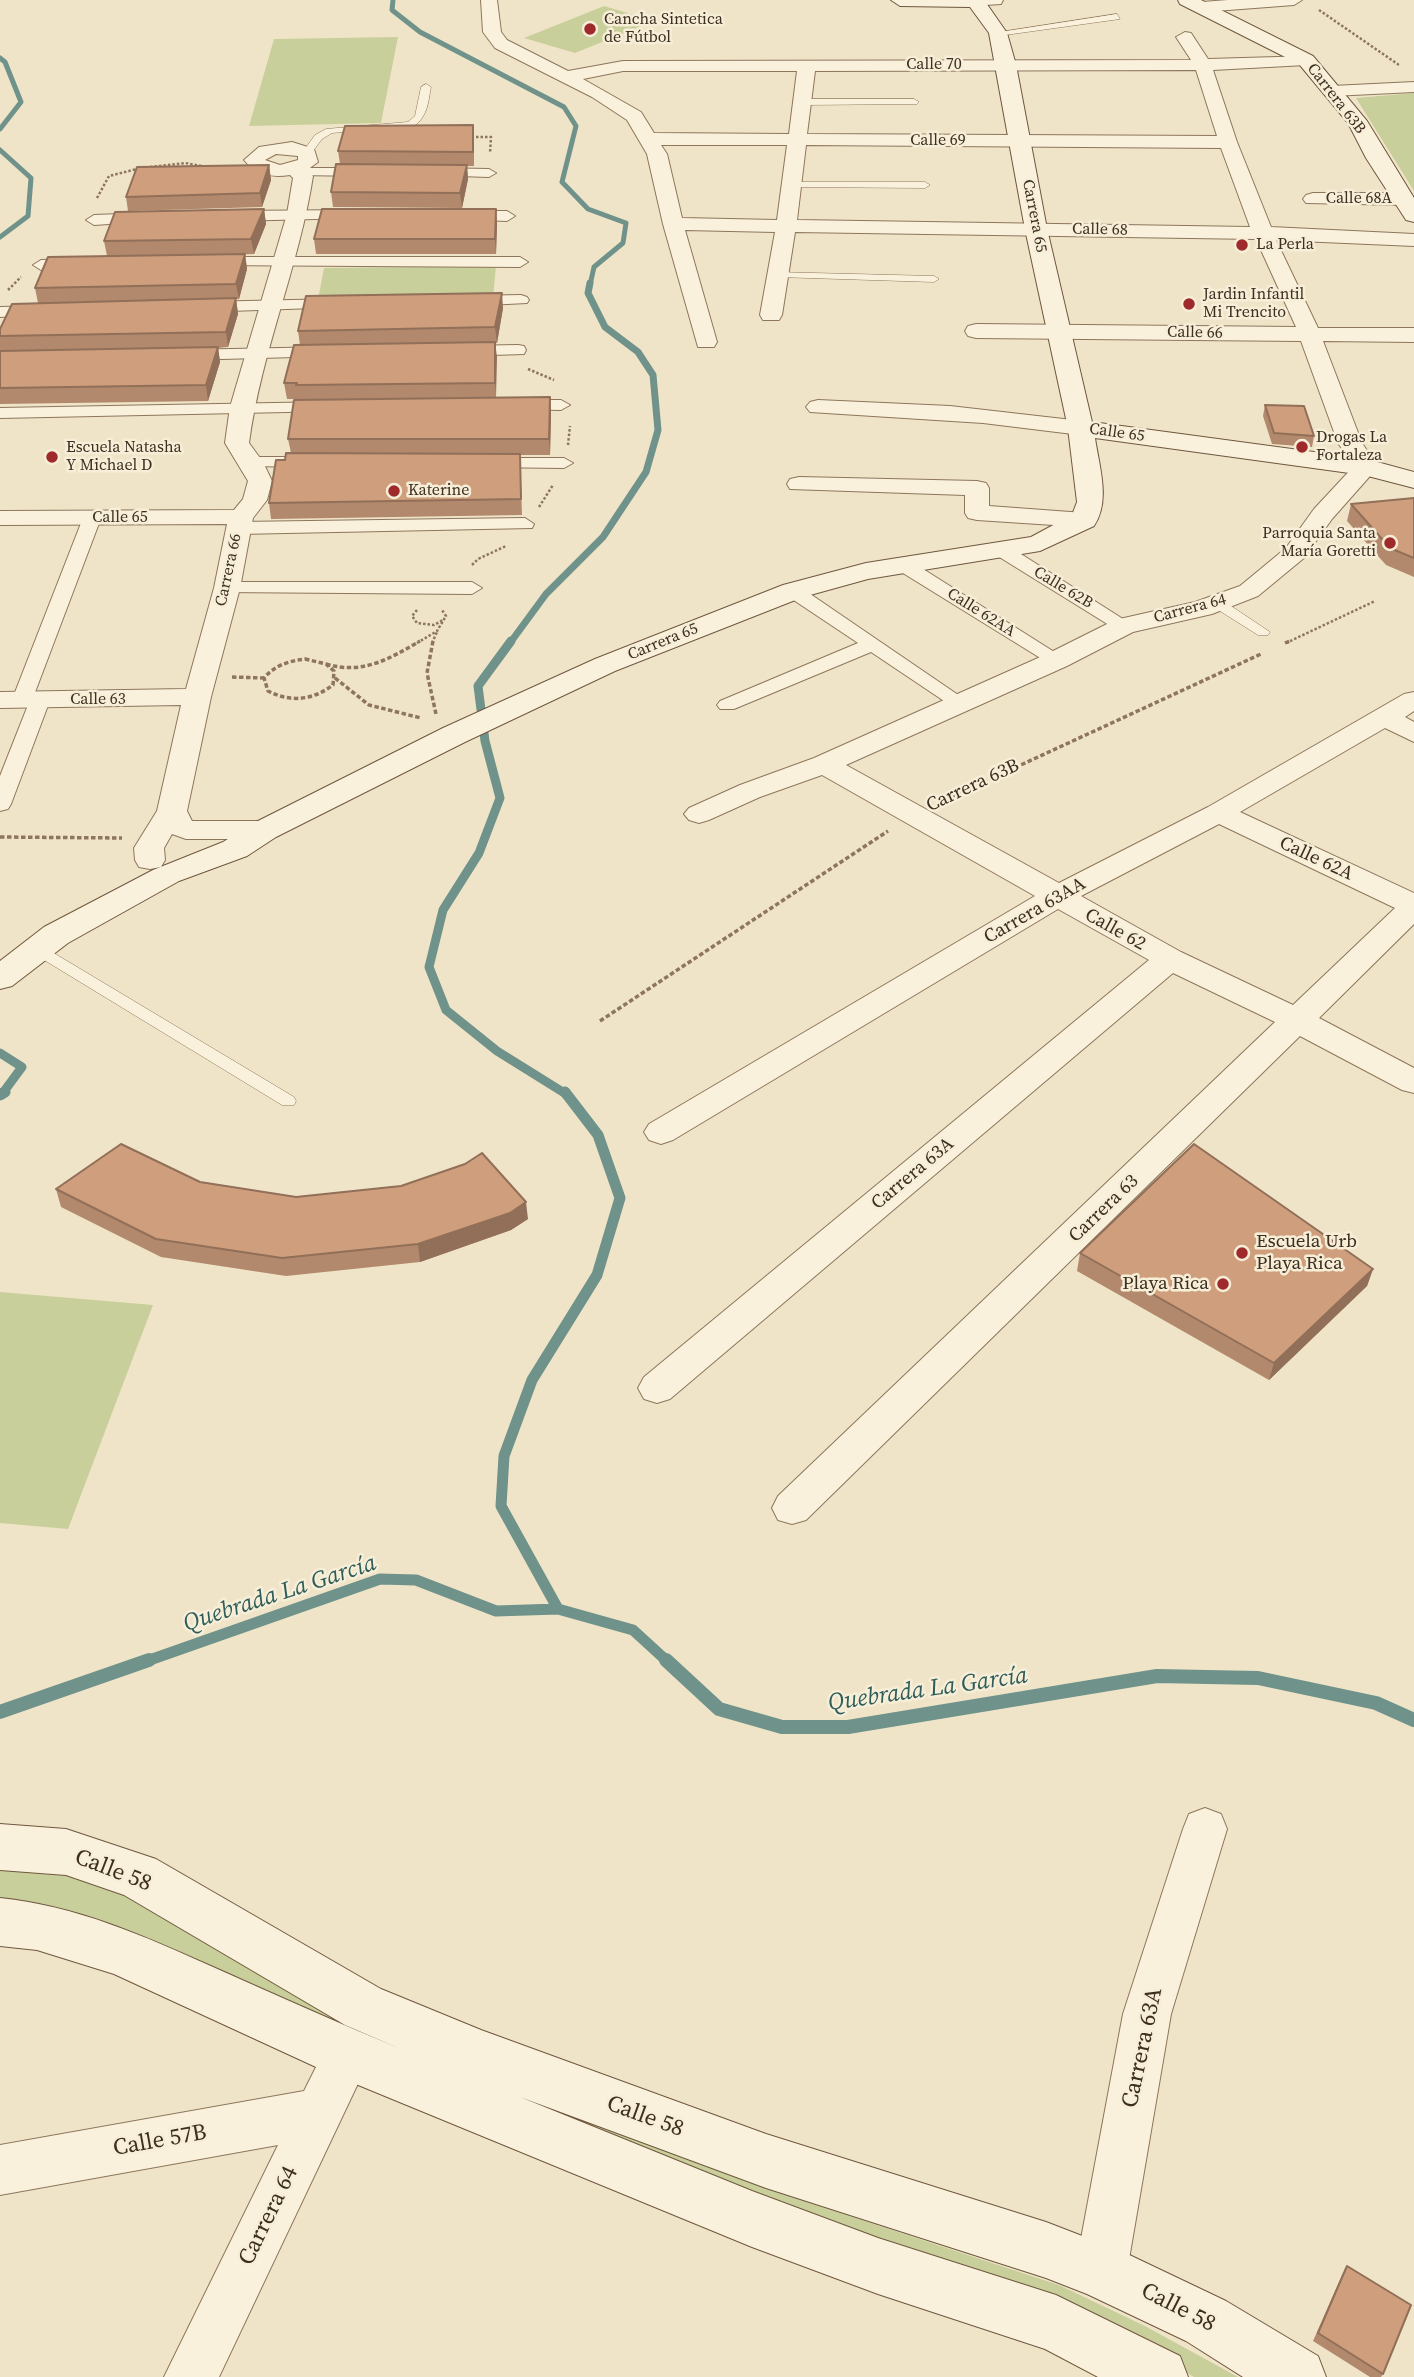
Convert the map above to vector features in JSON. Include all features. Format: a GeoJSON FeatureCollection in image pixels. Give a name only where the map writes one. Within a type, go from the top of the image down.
{"type":"FeatureCollection","features":[{"type":"Feature","properties":{"kind":"main road"},"geometry":{"type":"LineString","coordinates":[[900,0],[982,1]]}},
{"type":"Feature","properties":{"kind":"main road","name":"Carrera 65"},"geometry":{"type":"LineString","coordinates":[[161,854],[235,849],[265,830],[451,736],[605,665],[793,591],[866,571],[1040,543],[1084,520],[1090,502],[1081,428],[1036,229],[1006,65],[998,33],[982,1]]}},
{"type":"Feature","properties":{"kind":"main road","name":"Carrera 63B"},"geometry":{"type":"LineString","coordinates":[[1194,3],[1306,60],[1357,121],[1409,207]]}},
{"type":"Feature","properties":{"kind":"main road","name":"Calle 65"},"geometry":{"type":"LineString","coordinates":[[1081,428],[1366,467],[1414,480]]}},
{"type":"Feature","properties":{"kind":"main road"},"geometry":{"type":"LineString","coordinates":[[0,944],[33,920],[161,854]]}},
{"type":"Feature","properties":{"kind":"main road"},"geometry":{"type":"LineString","coordinates":[[0,978],[161,854]]}},
{"type":"Feature","properties":{"kind":"main road","name":"Calle 58"},"geometry":{"type":"LineString","coordinates":[[0,1847],[66,1852],[138,1876],[363,2007],[480,2056],[766,2161],[1046,2250],[1101,2271],[1206,2321],[1297,2377]]}},
{"type":"Feature","properties":{"kind":"main road"},"geometry":{"type":"LineString","coordinates":[[0,1922],[37,1926],[87,1939],[348,2054],[752,2219],[878,2266],[1056,2324],[1158,2377]]}},
{"type":"Feature","properties":{"kind":"street"},"geometry":{"type":"LineString","coordinates":[[489,0],[492,32],[500,44],[598,93],[634,116],[657,154],[673,224],[706,342]]}},
{"type":"Feature","properties":{"kind":"street"},"geometry":{"type":"LineString","coordinates":[[1194,3],[1294,0]]}},
{"type":"Feature","properties":{"kind":"street"},"geometry":{"type":"LineString","coordinates":[[1185,37],[1203,65],[1227,142],[1264,233],[1310,334],[1350,443],[1366,467]]}},
{"type":"Feature","properties":{"kind":"street","name":"Calle 70"},"geometry":{"type":"LineString","coordinates":[[563,77],[623,66],[1203,65],[1306,60]]}},
{"type":"Feature","properties":{"kind":"street"},"geometry":{"type":"LineString","coordinates":[[771,315],[786,227],[795,140],[807,65]]}},
{"type":"Feature","properties":{"kind":"street"},"geometry":{"type":"LineString","coordinates":[[1332,91],[1414,87]]}},
{"type":"Feature","properties":{"kind":"street","name":"Calle 69"},"geometry":{"type":"LineString","coordinates":[[648,139],[1227,142]]}},
{"type":"Feature","properties":{"kind":"street"},"geometry":{"type":"LineString","coordinates":[[300,165],[380,172]]}},
{"type":"Feature","properties":{"kind":"street","name":"Carrera 66"},"geometry":{"type":"LineString","coordinates":[[161,854],[197,697],[227,589],[240,523],[255,500],[260,481],[251,462],[239,450],[237,443],[242,407],[297,214],[303,176],[300,165]]}},
{"type":"Feature","properties":{"kind":"street"},"geometry":{"type":"LineString","coordinates":[[421,172],[489,173]]}},
{"type":"Feature","properties":{"kind":"street","name":"Calle 68A"},"geometry":{"type":"LineString","coordinates":[[1313,199],[1409,207]]}},
{"type":"Feature","properties":{"kind":"street"},"geometry":{"type":"LineString","coordinates":[[216,216],[367,215]]}},
{"type":"Feature","properties":{"kind":"street"},"geometry":{"type":"LineString","coordinates":[[451,215],[507,216]]}},
{"type":"Feature","properties":{"kind":"street"},"geometry":{"type":"LineString","coordinates":[[94,220],[162,218]]}},
{"type":"Feature","properties":{"kind":"street","name":"Calle 68"},"geometry":{"type":"LineString","coordinates":[[673,224],[1264,233],[1414,240]]}},
{"type":"Feature","properties":{"kind":"street"},"geometry":{"type":"LineString","coordinates":[[188,263],[520,262]]}},
{"type":"Feature","properties":{"kind":"street"},"geometry":{"type":"LineString","coordinates":[[41,265],[94,264]]}},
{"type":"Feature","properties":{"kind":"street"},"geometry":{"type":"LineString","coordinates":[[452,302],[521,300]]}},
{"type":"Feature","properties":{"kind":"street"},"geometry":{"type":"LineString","coordinates":[[190,307],[355,303]]}},
{"type":"Feature","properties":{"kind":"street"},"geometry":{"type":"LineString","coordinates":[[0,312],[54,310]]}},
{"type":"Feature","properties":{"kind":"street","name":"Calle 66"},"geometry":{"type":"LineString","coordinates":[[976,331],[1414,335]]}},
{"type":"Feature","properties":{"kind":"street"},"geometry":{"type":"LineString","coordinates":[[450,351],[519,350]]}},
{"type":"Feature","properties":{"kind":"street"},"geometry":{"type":"LineString","coordinates":[[163,355],[340,352]]}},
{"type":"Feature","properties":{"kind":"street"},"geometry":{"type":"LineString","coordinates":[[492,405],[561,405]]}},
{"type":"Feature","properties":{"kind":"street"},"geometry":{"type":"LineString","coordinates":[[0,413],[353,406]]}},
{"type":"Feature","properties":{"kind":"street","name":"Calle 65"},"geometry":{"type":"LineString","coordinates":[[818,407],[1034,420],[1081,428]]}},
{"type":"Feature","properties":{"kind":"street"},"geometry":{"type":"LineString","coordinates":[[251,462],[333,462]]}},
{"type":"Feature","properties":{"kind":"street"},"geometry":{"type":"LineString","coordinates":[[469,463],[565,463]]}},
{"type":"Feature","properties":{"kind":"street","name":"Carrera 64"},"geometry":{"type":"LineString","coordinates":[[699,814],[750,791],[824,764],[1057,660],[1124,625],[1203,608],[1249,591],[1294,553],[1323,514],[1366,467]]}},
{"type":"Feature","properties":{"kind":"street"},"geometry":{"type":"LineString","coordinates":[[799,484],[976,488],[977,513],[1084,520]]}},
{"type":"Feature","properties":{"kind":"street","name":"Calle 65"},"geometry":{"type":"LineString","coordinates":[[0,518],[240,523]]}},
{"type":"Feature","properties":{"kind":"street"},"geometry":{"type":"LineString","coordinates":[[0,804],[21,700],[92,518]]}},
{"type":"Feature","properties":{"kind":"street"},"geometry":{"type":"LineString","coordinates":[[240,523],[525,524]]}},
{"type":"Feature","properties":{"kind":"street","name":"Calle 62B"},"geometry":{"type":"LineString","coordinates":[[1003,551],[1124,625]]}},
{"type":"Feature","properties":{"kind":"street","name":"Calle 62AA"},"geometry":{"type":"LineString","coordinates":[[905,566],[1057,660]]}},
{"type":"Feature","properties":{"kind":"street"},"geometry":{"type":"LineString","coordinates":[[227,589],[472,588]]}},
{"type":"Feature","properties":{"kind":"street"},"geometry":{"type":"LineString","coordinates":[[793,591],[960,703]]}},
{"type":"Feature","properties":{"kind":"street"},"geometry":{"type":"LineString","coordinates":[[727,705],[873,644]]}},
{"type":"Feature","properties":{"kind":"street","name":"Calle 63"},"geometry":{"type":"LineString","coordinates":[[21,700],[197,697]]}},
{"type":"Feature","properties":{"kind":"street","name":"Carrera 63AA"},"geometry":{"type":"LineString","coordinates":[[662,1132],[1056,897],[1218,813],[1414,699]]}},
{"type":"Feature","properties":{"kind":"street"},"geometry":{"type":"LineString","coordinates":[[1385,717],[1414,734]]}},
{"type":"Feature","properties":{"kind":"street","name":"Calle 62"},"geometry":{"type":"LineString","coordinates":[[824,764],[1170,959],[1299,1020],[1414,1082]]}},
{"type":"Feature","properties":{"kind":"street","name":"Calle 62A"},"geometry":{"type":"LineString","coordinates":[[1218,813],[1414,906]]}},
{"type":"Feature","properties":{"kind":"street","name":"Carrera 65"},"geometry":{"type":"LineString","coordinates":[[161,854],[179,826],[186,830],[265,830]]}},
{"type":"Feature","properties":{"kind":"street","name":"Carrera 63"},"geometry":{"type":"LineString","coordinates":[[792,1508],[1414,906]]}},
{"type":"Feature","properties":{"kind":"street","name":"Carrera 63A"},"geometry":{"type":"LineString","coordinates":[[657,1388],[1170,959]]}},
{"type":"Feature","properties":{"kind":"street","name":"Carrera 63A"},"geometry":{"type":"LineString","coordinates":[[1101,2271],[1147,2014],[1205,1829]]}},
{"type":"Feature","properties":{"kind":"street","name":"Carrera 64"},"geometry":{"type":"LineString","coordinates":[[191,2377],[348,2054]]}},
{"type":"Feature","properties":{"kind":"street","name":"Calle 57B"},"geometry":{"type":"LineString","coordinates":[[0,2170],[319,2113]]}},
{"type":"Feature","properties":{"kind":"lane"},"geometry":{"type":"LineString","coordinates":[[998,33],[1117,17]]}},
{"type":"Feature","properties":{"kind":"lane"},"geometry":{"type":"LineString","coordinates":[[300,165],[318,137],[331,131],[415,122],[419,118],[426,87]]}},
{"type":"Feature","properties":{"kind":"lane"},"geometry":{"type":"LineString","coordinates":[[802,102],[914,102]]}},
{"type":"Feature","properties":{"kind":"lane"},"geometry":{"type":"LineString","coordinates":[[790,184],[925,185]]}},
{"type":"Feature","properties":{"kind":"lane"},"geometry":{"type":"LineString","coordinates":[[778,274],[934,279]]}},
{"type":"Feature","properties":{"kind":"lane"},"geometry":{"type":"LineString","coordinates":[[1217,603],[1264,632]]}},
{"type":"Feature","properties":{"kind":"lane"},"geometry":{"type":"LineString","coordinates":[[37,948],[288,1101]]}},
{"type":"Feature","properties":{"kind":"path"},"geometry":{"type":"LineString","coordinates":[[1320,10],[1404,68]]}},
{"type":"Feature","properties":{"kind":"path"},"geometry":{"type":"LineString","coordinates":[[1275,647],[1375,601]]}},
{"type":"Feature","properties":{"kind":"path"},"geometry":{"type":"LineString","coordinates":[[335,678],[369,705],[405,715],[439,720],[427,692],[430,643],[445,613],[438,608]]}},
{"type":"Feature","properties":{"kind":"path"},"geometry":{"type":"LineString","coordinates":[[421,609],[412,616],[417,623],[428,625],[443,620]]}},
{"type":"Feature","properties":{"kind":"path"},"geometry":{"type":"LineString","coordinates":[[326,664],[334,671],[335,678],[326,691],[299,699],[276,696],[264,685],[264,678],[269,671],[281,664],[305,659],[326,664],[339,668],[363,668],[383,662],[437,631]]}},
{"type":"Feature","properties":{"kind":"path","name":"Carrera 63B"},"geometry":{"type":"LineString","coordinates":[[600,1021],[913,814],[1262,653]]}},
{"type":"Feature","properties":{"kind":"path"},"geometry":{"type":"LineString","coordinates":[[0,837],[161,854]]}},
{"type":"Feature","properties":{"kind":"green space","name":"Cancha Sintetica de Fútbol"},"geometry":{"type":"Polygon","coordinates":[[[604,6],[654,21],[575,53],[524,38],[604,6]]]}},
{"type":"Feature","properties":{"kind":"green space"},"geometry":{"type":"Polygon","coordinates":[[[398,37],[381,123],[249,126],[274,39],[398,37]]]}},
{"type":"Feature","properties":{"kind":"green space"},"geometry":{"type":"Polygon","coordinates":[[[1414,93],[1414,191],[1356,98],[1414,93]]]}},
{"type":"Feature","properties":{"kind":"green space"},"geometry":{"type":"Polygon","coordinates":[[[496,266],[493,297],[318,300],[324,268],[496,266]]]}},
{"type":"Feature","properties":{"kind":"green space"},"geometry":{"type":"Polygon","coordinates":[[[0,1292],[153,1305],[68,1529],[0,1523],[0,1292]]]}},
{"type":"Feature","properties":{"kind":"green space"},"geometry":{"type":"Polygon","coordinates":[[[0,1864],[58,1869],[107,1885],[798,2199],[1059,2285],[1145,2326],[1238,2377],[1194,2377],[1126,2338],[0,1904],[0,1864]]]}},
{"type":"Feature","properties":{"kind":"building"},"geometry":{"type":"Polygon","coordinates":[[[473,125],[473,152],[338,151],[345,126],[473,125]]]}},
{"type":"Feature","properties":{"kind":"building"},"geometry":{"type":"Polygon","coordinates":[[[336,164],[467,165],[460,193],[331,192],[336,164]]]}},
{"type":"Feature","properties":{"kind":"building"},"geometry":{"type":"Polygon","coordinates":[[[269,165],[260,193],[126,197],[137,167],[269,165]]]}},
{"type":"Feature","properties":{"kind":"building"},"geometry":{"type":"Polygon","coordinates":[[[264,209],[251,239],[104,241],[115,212],[264,209]]]}},
{"type":"Feature","properties":{"kind":"building"},"geometry":{"type":"Polygon","coordinates":[[[322,209],[496,209],[495,239],[314,239],[322,209]]]}},
{"type":"Feature","properties":{"kind":"building"},"geometry":{"type":"Polygon","coordinates":[[[245,254],[236,284],[35,288],[48,257],[245,254]]]}},
{"type":"Feature","properties":{"kind":"building"},"geometry":{"type":"Polygon","coordinates":[[[502,293],[495,327],[298,331],[306,296],[502,293]]]}},
{"type":"Feature","properties":{"kind":"building"},"geometry":{"type":"Polygon","coordinates":[[[236,298],[226,332],[0,336],[0,329],[12,304],[236,298]]]}},
{"type":"Feature","properties":{"kind":"building"},"geometry":{"type":"Polygon","coordinates":[[[495,342],[495,383],[284,383],[294,345],[495,342]]]}},
{"type":"Feature","properties":{"kind":"building"},"geometry":{"type":"Polygon","coordinates":[[[218,347],[206,385],[0,388],[0,351],[218,347]]]}},
{"type":"Feature","properties":{"kind":"building"},"geometry":{"type":"Polygon","coordinates":[[[550,397],[549,439],[288,439],[294,400],[550,397]]]}},
{"type":"Feature","properties":{"kind":"building"},"geometry":{"type":"Polygon","coordinates":[[[1265,405],[1304,406],[1314,436],[1274,433],[1265,405]]]}},
{"type":"Feature","properties":{"kind":"building"},"geometry":{"type":"Polygon","coordinates":[[[286,453],[520,454],[521,499],[269,503],[276,460],[285,460],[286,453]]]}},
{"type":"Feature","properties":{"kind":"building"},"geometry":{"type":"Polygon","coordinates":[[[1414,498],[1414,558],[1390,548],[1351,504],[1414,498]]]}},
{"type":"Feature","properties":{"kind":"building"},"geometry":{"type":"Polygon","coordinates":[[[121,1144],[200,1182],[296,1197],[401,1186],[465,1164],[482,1153],[526,1202],[510,1213],[418,1244],[282,1258],[156,1239],[56,1189],[121,1144]]]}},
{"type":"Feature","properties":{"kind":"building"},"geometry":{"type":"Polygon","coordinates":[[[1194,1144],[1373,1269],[1274,1363],[1080,1253],[1194,1144]]]}},
{"type":"Feature","properties":{"kind":"building"},"geometry":{"type":"Polygon","coordinates":[[[1347,2266],[1411,2305],[1383,2374],[1318,2333],[1347,2266]]]}},
{"type":"Feature","properties":{"kind":"waterway"},"geometry":{"type":"LineString","coordinates":[[393,0],[392,10],[420,32],[564,107],[576,126],[562,182],[588,209],[626,223],[623,243],[594,267],[590,285]]}},
{"type":"Feature","properties":{"kind":"waterway","name":"Quebrada La García"},"geometry":{"type":"LineString","coordinates":[[0,58],[5,62],[21,102],[0,129]]}},
{"type":"Feature","properties":{"kind":"waterway","name":"Quebrada La García"},"geometry":{"type":"LineString","coordinates":[[0,150],[31,178],[28,216],[0,237]]}},
{"type":"Feature","properties":{"kind":"waterway"},"geometry":{"type":"LineString","coordinates":[[510,643],[546,594],[603,537],[646,472],[658,430],[653,375],[638,352],[605,327],[588,293],[590,283]]}},
{"type":"Feature","properties":{"kind":"waterway"},"geometry":{"type":"LineString","coordinates":[[511,641],[478,686],[485,741],[500,798],[479,853],[443,910],[429,967],[446,1010],[497,1051],[566,1094]]}},
{"type":"Feature","properties":{"kind":"waterway","name":"Quebrada La García"},"geometry":{"type":"LineString","coordinates":[[0,1053],[22,1067],[2,1094]]}},
{"type":"Feature","properties":{"kind":"waterway"},"geometry":{"type":"LineString","coordinates":[[558,1609],[501,1506],[504,1456],[532,1380],[597,1275],[620,1198],[598,1135],[565,1092]]}},
{"type":"Feature","properties":{"kind":"waterway","name":"Quebrada La García"},"geometry":{"type":"LineString","coordinates":[[144,1662],[380,1579],[416,1580],[496,1611],[558,1609]]}},
{"type":"Feature","properties":{"kind":"waterway","name":"Quebrada La García"},"geometry":{"type":"LineString","coordinates":[[558,1609],[633,1630],[668,1662]]}},
{"type":"Feature","properties":{"kind":"waterway","name":"Quebrada La García"},"geometry":{"type":"LineString","coordinates":[[0,1712],[149,1660]]}},
{"type":"Feature","properties":{"kind":"waterway","name":"Quebrada La García"},"geometry":{"type":"LineString","coordinates":[[666,1660],[719,1709],[782,1727],[848,1727],[1157,1676],[1258,1678],[1376,1703],[1414,1720]]}},
{"type":"Feature","properties":{"kind":"place","name":"Cancha Sintetica de Fútbol"},"geometry":{"type":"Point","coordinates":[590,29]}},
{"type":"Feature","properties":{"kind":"place","name":"La Perla"},"geometry":{"type":"Point","coordinates":[1242,245]}},
{"type":"Feature","properties":{"kind":"place","name":"Jardin Infantil Mi Trencito"},"geometry":{"type":"Point","coordinates":[1189,304]}},
{"type":"Feature","properties":{"kind":"place","name":"Drogas La Fortaleza"},"geometry":{"type":"Point","coordinates":[1302,447]}},
{"type":"Feature","properties":{"kind":"place","name":"Escuela Natasha Y Michael D"},"geometry":{"type":"Point","coordinates":[52,457]}},
{"type":"Feature","properties":{"kind":"place","name":"Katerine"},"geometry":{"type":"Point","coordinates":[394,491]}},
{"type":"Feature","properties":{"kind":"place","name":"Parroquia Santa María Goretti"},"geometry":{"type":"Point","coordinates":[1390,543]}},
{"type":"Feature","properties":{"kind":"place","name":"Escuela Urb Playa Rica"},"geometry":{"type":"Point","coordinates":[1242,1253]}},
{"type":"Feature","properties":{"kind":"place","name":"Playa Rica"},"geometry":{"type":"Point","coordinates":[1223,1284]}}]}
